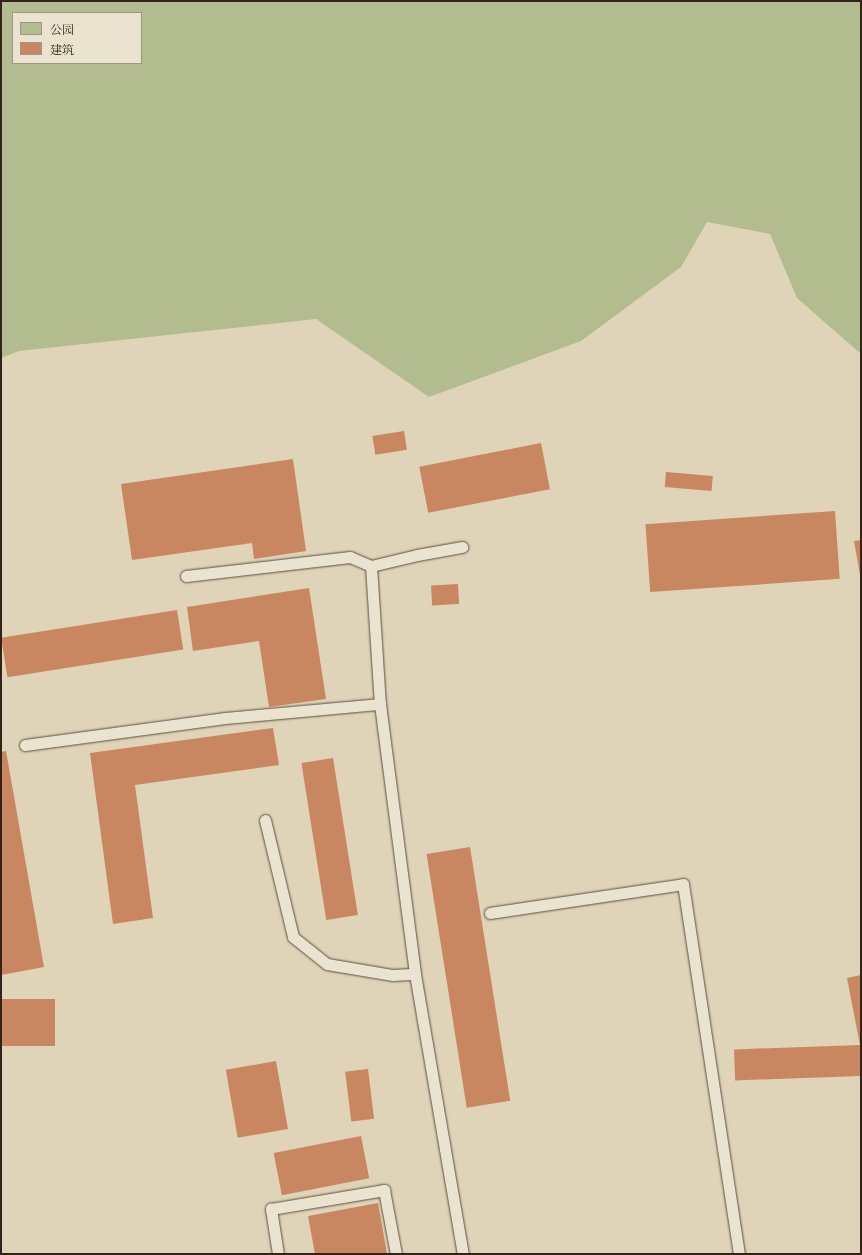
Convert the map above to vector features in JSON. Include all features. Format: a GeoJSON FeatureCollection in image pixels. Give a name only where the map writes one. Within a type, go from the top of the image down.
{"type":"FeatureCollection","features":[{"type":"Feature","properties":{"kind":"lane"},"geometry":{"type":"LineString","coordinates":[[186,576],[350,557],[370,566],[417,554],[462,547]]}},
{"type":"Feature","properties":{"kind":"lane"},"geometry":{"type":"LineString","coordinates":[[370,566],[380,704],[415,974],[463,1254]]}},
{"type":"Feature","properties":{"kind":"lane"},"geometry":{"type":"LineString","coordinates":[[25,745],[225,718],[380,704]]}},
{"type":"Feature","properties":{"kind":"lane"},"geometry":{"type":"LineString","coordinates":[[265,820],[293,937],[327,964],[393,974],[415,974]]}},
{"type":"Feature","properties":{"kind":"lane"},"geometry":{"type":"LineString","coordinates":[[490,913],[683,884],[739,1254]]}},
{"type":"Feature","properties":{"kind":"lane"},"geometry":{"type":"LineString","coordinates":[[278,1254],[271,1209],[384,1190],[396,1254]]}},
{"type":"Feature","properties":{"kind":"green space"},"geometry":{"type":"Polygon","coordinates":[[[1,1],[861,1],[861,354],[797,298],[770,234],[707,222],[681,267],[581,341],[429,397],[316,319],[19,351],[1,358],[1,1]]]}},
{"type":"Feature","properties":{"kind":"building"},"geometry":{"type":"Polygon","coordinates":[[[404,431],[407,450],[375,455],[372,436],[404,431]]]}},
{"type":"Feature","properties":{"kind":"building"},"geometry":{"type":"Polygon","coordinates":[[[541,443],[550,489],[428,513],[419,467],[541,443]]]}},
{"type":"Feature","properties":{"kind":"building"},"geometry":{"type":"Polygon","coordinates":[[[293,459],[306,551],[254,559],[252,543],[132,560],[121,484],[293,459]]]}},
{"type":"Feature","properties":{"kind":"building"},"geometry":{"type":"Polygon","coordinates":[[[666,472],[713,476],[712,491],[665,487],[666,472]]]}},
{"type":"Feature","properties":{"kind":"building"},"geometry":{"type":"Polygon","coordinates":[[[835,511],[840,579],[650,592],[645,524],[835,511]]]}},
{"type":"Feature","properties":{"kind":"building"},"geometry":{"type":"Polygon","coordinates":[[[861,540],[861,575],[860,575],[854,541],[861,540]]]}},
{"type":"Feature","properties":{"kind":"building"},"geometry":{"type":"Polygon","coordinates":[[[458,584],[459,604],[432,605],[431,585],[458,584]]]}},
{"type":"Feature","properties":{"kind":"building"},"geometry":{"type":"Polygon","coordinates":[[[309,588],[326,699],[269,707],[259,641],[193,651],[187,607],[309,588]]]}},
{"type":"Feature","properties":{"kind":"building"},"geometry":{"type":"Polygon","coordinates":[[[177,610],[183,650],[7,677],[1,638],[177,610]]]}},
{"type":"Feature","properties":{"kind":"building"},"geometry":{"type":"Polygon","coordinates":[[[273,728],[279,765],[135,785],[153,918],[113,924],[90,753],[273,728]]]}},
{"type":"Feature","properties":{"kind":"building"},"geometry":{"type":"Polygon","coordinates":[[[6,751],[44,967],[1,975],[1,752],[6,751]]]}},
{"type":"Feature","properties":{"kind":"building"},"geometry":{"type":"Polygon","coordinates":[[[333,758],[358,915],[326,920],[301,763],[333,758]]]}},
{"type":"Feature","properties":{"kind":"building"},"geometry":{"type":"Polygon","coordinates":[[[470,847],[510,1101],[467,1108],[427,854],[470,847]]]}},
{"type":"Feature","properties":{"kind":"building"},"geometry":{"type":"Polygon","coordinates":[[[861,975],[861,1044],[860,1045],[847,978],[861,975]]]}},
{"type":"Feature","properties":{"kind":"building"},"geometry":{"type":"Polygon","coordinates":[[[1,999],[55,999],[55,1046],[1,1046],[1,999]]]}},
{"type":"Feature","properties":{"kind":"building"},"geometry":{"type":"Polygon","coordinates":[[[860,1045],[861,1076],[735,1080],[734,1049],[860,1045]]]}},
{"type":"Feature","properties":{"kind":"building"},"geometry":{"type":"Polygon","coordinates":[[[276,1061],[288,1129],[238,1138],[226,1070],[276,1061]]]}},
{"type":"Feature","properties":{"kind":"building"},"geometry":{"type":"Polygon","coordinates":[[[368,1069],[374,1119],[351,1121],[345,1072],[368,1069]]]}},
{"type":"Feature","properties":{"kind":"building"},"geometry":{"type":"Polygon","coordinates":[[[361,1136],[369,1178],[282,1195],[274,1153],[361,1136]]]}},
{"type":"Feature","properties":{"kind":"building"},"geometry":{"type":"Polygon","coordinates":[[[378,1203],[387,1254],[315,1254],[308,1216],[378,1203]]]}}]}
